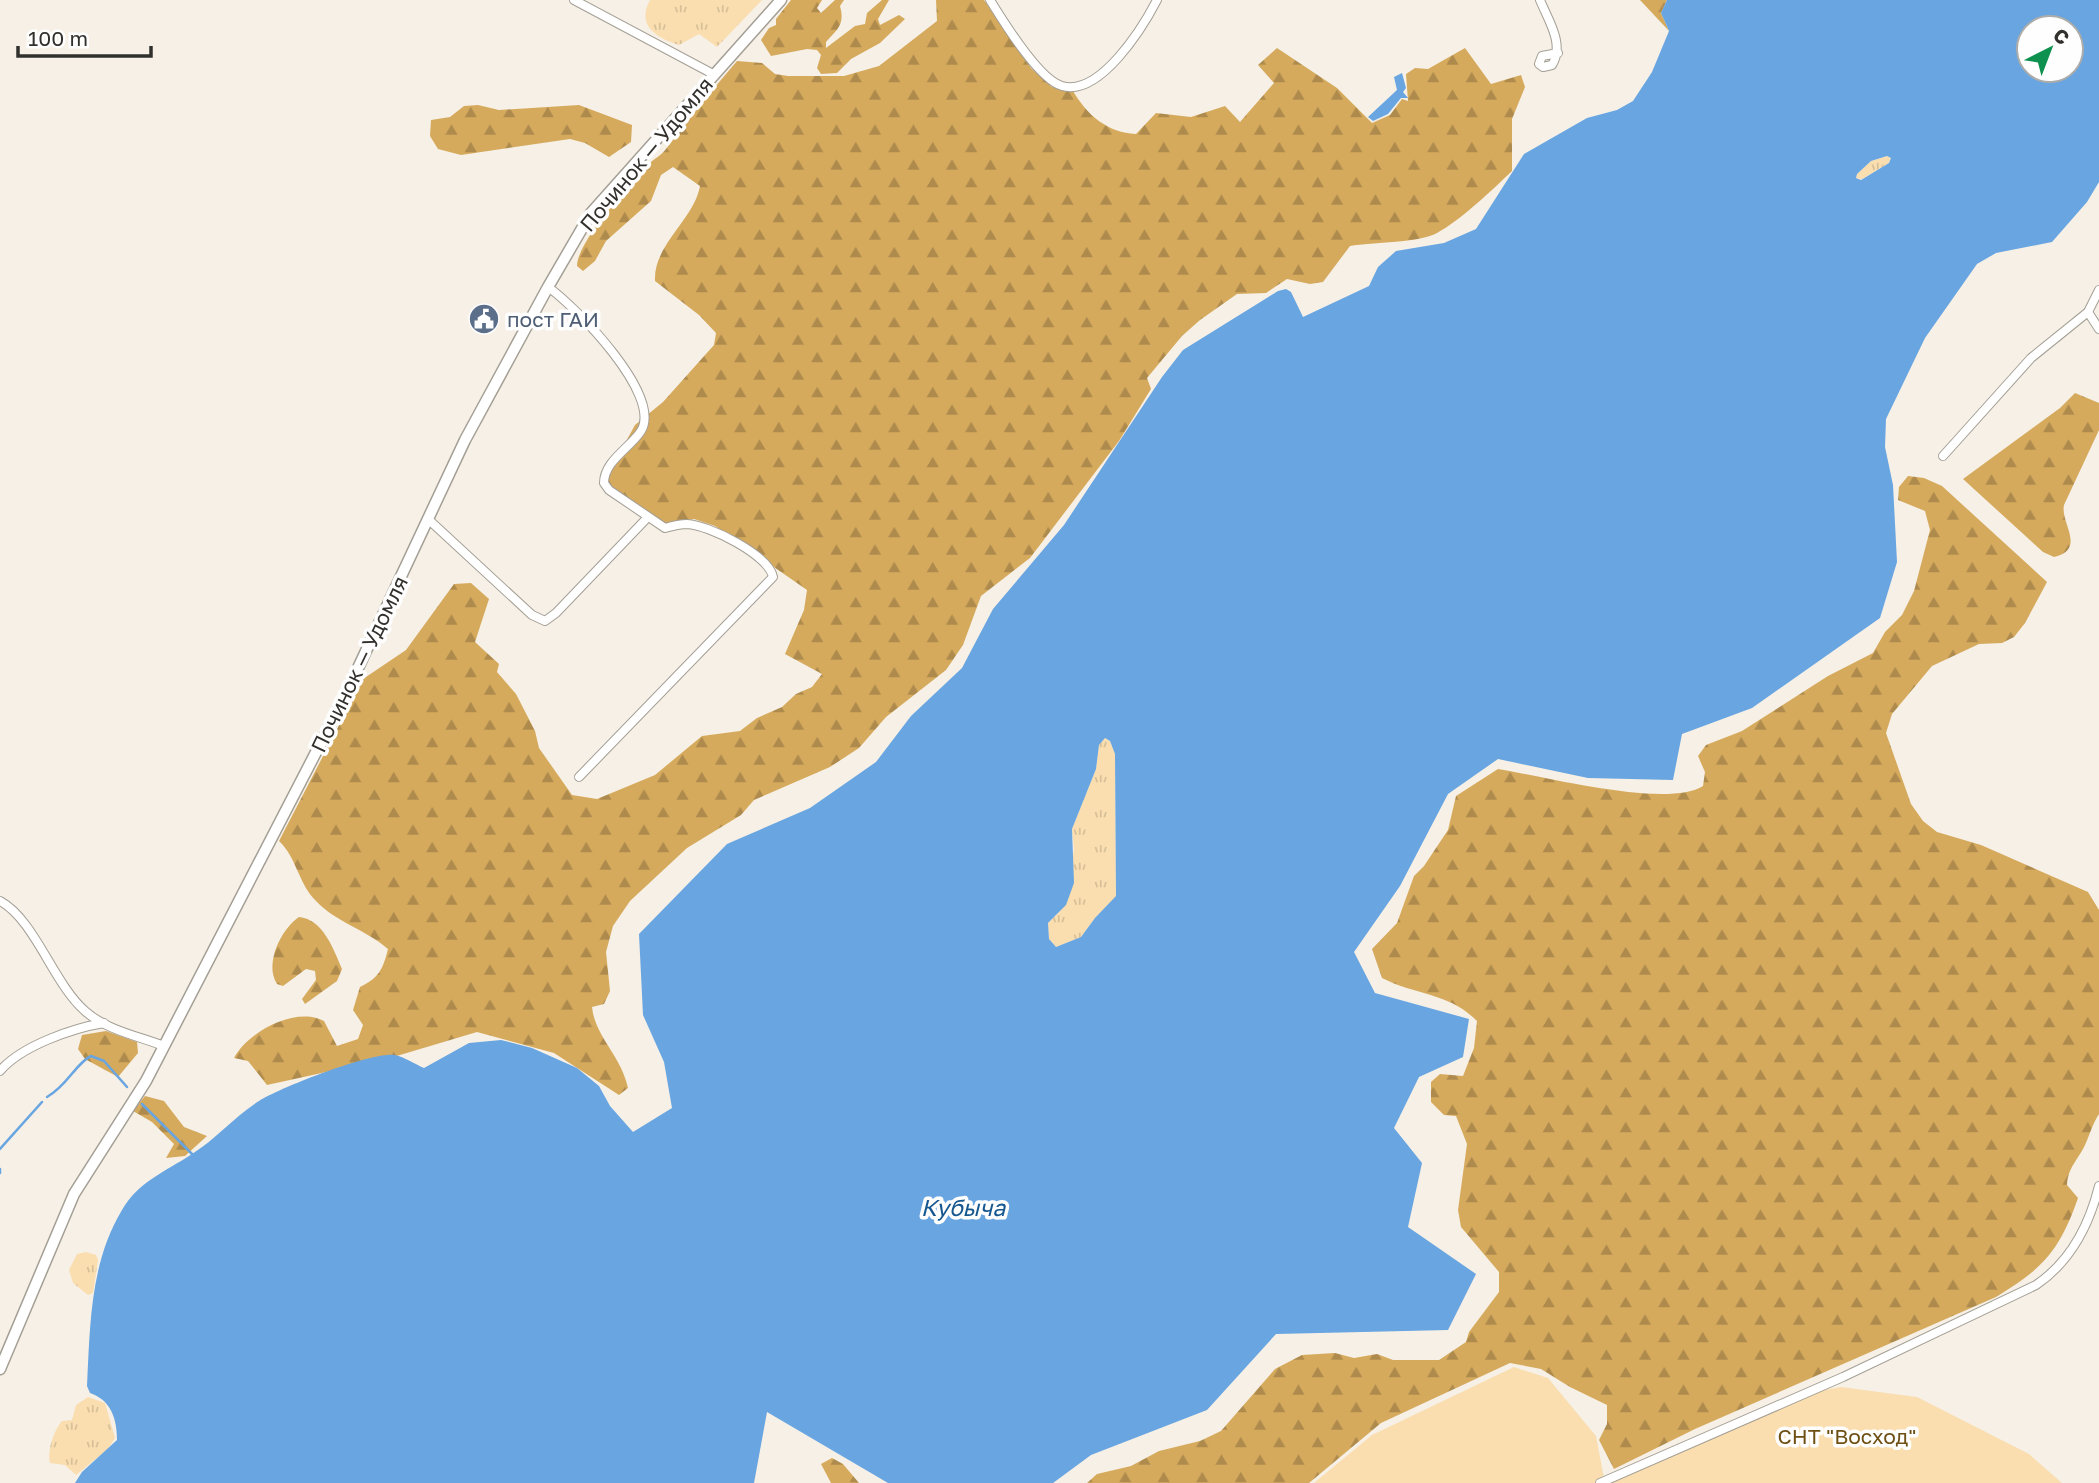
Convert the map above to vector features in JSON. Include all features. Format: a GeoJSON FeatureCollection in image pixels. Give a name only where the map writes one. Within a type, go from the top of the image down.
{"type":"FeatureCollection","features":[{"type":"Feature","properties":{"kind":"main road","name":"Починок — Удомля"},"geometry":{"type":"LineString","coordinates":[[0,1370],[74,1194],[146,1082],[343,700],[465,440],[548,287],[591,213],[781,0]]}},
{"type":"Feature","properties":{"kind":"street"},"geometry":{"type":"LineString","coordinates":[[575,0],[713,74]]}},
{"type":"Feature","properties":{"kind":"street"},"geometry":{"type":"LineString","coordinates":[[990,0],[1037,66],[1053,82],[1071,87],[1091,80],[1118,57],[1133,41],[1157,0]]}},
{"type":"Feature","properties":{"kind":"street"},"geometry":{"type":"LineString","coordinates":[[1540,0],[1557,40],[1558,53]]}},
{"type":"Feature","properties":{"kind":"street"},"geometry":{"type":"LineString","coordinates":[[548,287],[584,317],[642,400],[645,417],[642,429],[607,468],[604,483],[609,490],[665,528],[684,524],[712,529],[771,568],[773,577],[579,777]]}},
{"type":"Feature","properties":{"kind":"street"},"geometry":{"type":"LineString","coordinates":[[1943,456],[2031,358],[2088,312],[2099,290]]}},
{"type":"Feature","properties":{"kind":"street"},"geometry":{"type":"LineString","coordinates":[[2088,312],[2099,329]]}},
{"type":"Feature","properties":{"kind":"street"},"geometry":{"type":"LineString","coordinates":[[428,519],[533,615],[545,621],[556,613],[648,517]]}},
{"type":"Feature","properties":{"kind":"street"},"geometry":{"type":"LineString","coordinates":[[0,901],[22,920],[70,996],[104,1023],[164,1046]]}},
{"type":"Feature","properties":{"kind":"street"},"geometry":{"type":"LineString","coordinates":[[0,1071],[13,1059],[60,1034],[104,1023]]}},
{"type":"Feature","properties":{"kind":"street"},"geometry":{"type":"LineString","coordinates":[[1600,1483],[1843,1377],[2036,1285],[2052,1275],[2074,1248],[2099,1186]]}},
{"type":"Feature","properties":{"kind":"green space"},"geometry":{"type":"Polygon","coordinates":[[[650,0],[762,0],[717,47],[699,34],[679,45],[663,39],[651,29],[645,17],[650,0]]]}},
{"type":"Feature","properties":{"kind":"green space"},"geometry":{"type":"Polygon","coordinates":[[[791,0],[822,0],[817,8],[821,13],[835,0],[844,0],[840,6],[841,22],[826,42],[826,48],[855,26],[865,24],[867,13],[882,0],[889,0],[878,19],[880,25],[899,15],[905,19],[880,43],[851,59],[837,73],[821,74],[817,68],[821,55],[817,50],[807,49],[771,56],[761,40],[769,28],[776,25],[776,19],[791,0]]]}},
{"type":"Feature","properties":{"kind":"green space"},"geometry":{"type":"Polygon","coordinates":[[[936,0],[984,0],[1031,68],[1052,87],[1073,91],[1085,108],[1107,126],[1136,134],[1156,113],[1191,117],[1225,106],[1240,122],[1274,83],[1258,65],[1277,48],[1337,88],[1372,123],[1390,115],[1402,99],[1408,101],[1406,74],[1415,68],[1428,69],[1465,48],[1491,84],[1521,75],[1525,87],[1512,119],[1512,171],[1466,213],[1437,233],[1408,240],[1350,246],[1323,282],[1310,284],[1287,279],[1266,293],[1237,294],[1200,320],[1182,336],[1147,378],[1151,389],[1119,441],[1030,558],[981,596],[963,645],[946,670],[886,717],[859,748],[830,767],[754,800],[741,815],[687,848],[630,901],[613,926],[606,952],[610,991],[604,1004],[592,1007],[598,1028],[625,1076],[628,1088],[619,1095],[554,1053],[477,1032],[390,1058],[267,1085],[248,1061],[234,1058],[241,1048],[273,1024],[300,1017],[324,1021],[337,1046],[358,1039],[363,1025],[353,1010],[360,987],[379,972],[388,949],[324,909],[310,894],[290,855],[279,841],[363,679],[406,650],[454,584],[471,583],[489,599],[475,642],[499,664],[497,672],[516,694],[535,731],[539,748],[572,795],[597,799],[655,775],[702,736],[740,731],[757,718],[782,707],[796,694],[812,687],[822,674],[785,654],[804,610],[807,590],[715,526],[694,519],[661,525],[611,489],[606,478],[635,425],[663,402],[714,345],[716,333],[699,315],[655,281],[660,256],[690,210],[700,186],[673,167],[661,175],[651,201],[606,241],[595,261],[583,271],[577,266],[579,255],[606,212],[641,172],[664,151],[737,61],[762,63],[775,74],[788,76],[844,76],[879,66],[937,21],[936,0]]]}},
{"type":"Feature","properties":{"kind":"green space"},"geometry":{"type":"Polygon","coordinates":[[[1640,0],[1667,0],[1661,13],[1669,31],[1640,0]]]}},
{"type":"Feature","properties":{"kind":"green space"},"geometry":{"type":"Polygon","coordinates":[[[478,105],[499,110],[579,105],[632,125],[631,142],[609,157],[585,143],[570,139],[461,155],[438,149],[430,136],[431,120],[450,117],[464,106],[478,105]]]}},
{"type":"Feature","properties":{"kind":"green space"},"geometry":{"type":"Polygon","coordinates":[[[1887,156],[1891,158],[1889,163],[1862,179],[1856,178],[1871,161],[1887,156]]]}},
{"type":"Feature","properties":{"kind":"green space"},"geometry":{"type":"Polygon","coordinates":[[[2075,393],[2099,403],[2099,430],[2064,505],[2071,542],[2069,548],[2054,557],[2043,552],[1963,479],[2060,408],[2075,393]]]}},
{"type":"Feature","properties":{"kind":"green space"},"geometry":{"type":"Polygon","coordinates":[[[1908,476],[1924,478],[1942,486],[2047,582],[2025,623],[2014,637],[2002,643],[1979,644],[1932,666],[1892,714],[1886,733],[1911,804],[1923,821],[1937,832],[1981,845],[2088,892],[2099,910],[2099,1114],[2071,1168],[2067,1185],[2078,1198],[2057,1245],[2038,1267],[1996,1297],[1695,1429],[1614,1469],[1599,1440],[1607,1424],[1607,1405],[1541,1369],[1510,1363],[1381,1423],[1309,1483],[1087,1483],[1097,1474],[1131,1466],[1159,1451],[1200,1441],[1221,1431],[1275,1369],[1302,1355],[1335,1353],[1354,1358],[1377,1354],[1393,1360],[1439,1360],[1466,1342],[1469,1332],[1499,1292],[1499,1272],[1461,1227],[1458,1210],[1467,1144],[1456,1116],[1444,1115],[1431,1102],[1431,1082],[1440,1074],[1463,1076],[1474,1048],[1477,1021],[1467,1012],[1444,1000],[1382,978],[1372,949],[1397,923],[1414,876],[1448,830],[1456,796],[1498,769],[1634,793],[1686,792],[1703,786],[1705,772],[1698,756],[1706,745],[1742,731],[1828,676],[1873,653],[1885,632],[1902,615],[1914,591],[1930,530],[1925,511],[1898,500],[1899,487],[1908,476]]]}},
{"type":"Feature","properties":{"kind":"green space"},"geometry":{"type":"Polygon","coordinates":[[[1105,738],[1110,741],[1115,754],[1116,897],[1081,937],[1056,947],[1049,939],[1048,923],[1062,909],[1074,850],[1072,829],[1096,769],[1099,745],[1105,738]]]}},
{"type":"Feature","properties":{"kind":"green space"},"geometry":{"type":"Polygon","coordinates":[[[299,917],[315,923],[321,929],[342,969],[337,981],[305,1004],[302,999],[316,980],[315,971],[306,969],[283,986],[277,984],[272,967],[281,938],[299,917]]]}},
{"type":"Feature","properties":{"kind":"green space"},"geometry":{"type":"Polygon","coordinates":[[[106,1031],[137,1042],[138,1053],[118,1077],[85,1059],[78,1049],[82,1035],[106,1031]]]}},
{"type":"Feature","properties":{"kind":"green space"},"geometry":{"type":"Polygon","coordinates":[[[145,1096],[164,1101],[184,1127],[207,1136],[185,1156],[166,1158],[174,1144],[152,1122],[133,1111],[145,1096]]]}},
{"type":"Feature","properties":{"kind":"green space"},"geometry":{"type":"Polygon","coordinates":[[[86,1252],[96,1255],[98,1260],[93,1293],[88,1295],[73,1283],[69,1270],[77,1254],[86,1252]]]}},
{"type":"Feature","properties":{"kind":"green space"},"geometry":{"type":"Polygon","coordinates":[[[1514,1367],[1548,1378],[1596,1436],[1605,1483],[1314,1483],[1372,1435],[1514,1367]]]}},
{"type":"Feature","properties":{"kind":"green space","name":"СНТ \"Восход\""},"geometry":{"type":"Polygon","coordinates":[[[1841,1387],[1917,1397],[2029,1454],[2062,1483],[1608,1483],[1807,1393],[1841,1387]]]}},
{"type":"Feature","properties":{"kind":"green space"},"geometry":{"type":"Polygon","coordinates":[[[88,1397],[105,1403],[115,1438],[108,1449],[76,1475],[65,1465],[50,1463],[50,1447],[62,1421],[72,1420],[76,1405],[88,1397]]]}},
{"type":"Feature","properties":{"kind":"green space"},"geometry":{"type":"Polygon","coordinates":[[[832,1458],[843,1464],[859,1483],[831,1483],[821,1464],[832,1458]]]}},
{"type":"Feature","properties":{"kind":"water","name":"Кубыча"},"geometry":{"type":"Polygon","coordinates":[[[1667,0],[2099,0],[2099,182],[2087,202],[2052,242],[1996,253],[1977,264],[1925,338],[1886,419],[1885,447],[1893,485],[1897,562],[1880,618],[1752,708],[1682,734],[1673,780],[1588,778],[1498,759],[1448,794],[1400,886],[1354,952],[1375,993],[1469,1019],[1463,1057],[1419,1077],[1394,1128],[1422,1163],[1408,1227],[1476,1274],[1448,1330],[1276,1334],[1207,1410],[1091,1455],[1053,1483],[888,1483],[767,1412],[754,1483],[75,1483],[82,1472],[117,1440],[116,1425],[108,1405],[90,1393],[87,1386],[91,1318],[103,1251],[122,1210],[136,1192],[201,1148],[259,1101],[326,1072],[384,1055],[395,1055],[424,1068],[469,1043],[501,1040],[532,1048],[577,1068],[599,1086],[610,1106],[633,1132],[672,1108],[664,1062],[643,1015],[639,934],[727,844],[810,808],[876,762],[911,716],[962,668],[993,609],[1064,525],[1162,377],[1183,350],[1278,291],[1286,289],[1291,292],[1303,317],[1369,286],[1378,267],[1396,251],[1444,243],[1476,229],[1524,154],[1587,118],[1617,110],[1633,101],[1652,72],[1669,31],[1661,13],[1667,0]],[[1887,156],[1871,161],[1856,178],[1861,180],[1889,163],[1891,158],[1887,156]],[[1105,738],[1099,745],[1096,769],[1072,829],[1074,883],[1066,905],[1048,923],[1049,939],[1056,947],[1081,937],[1116,896],[1115,754],[1110,741],[1105,738]]]}},
{"type":"Feature","properties":{"kind":"water"},"geometry":{"type":"Polygon","coordinates":[[[1402,73],[1406,88],[1403,92],[1408,98],[1401,98],[1388,114],[1373,121],[1368,117],[1397,90],[1394,77],[1402,73]]]}},
{"type":"Feature","properties":{"kind":"waterway"},"geometry":{"type":"LineString","coordinates":[[47,1097],[91,1056],[104,1061],[127,1087]]}},
{"type":"Feature","properties":{"kind":"waterway"},"geometry":{"type":"LineString","coordinates":[[0,1149],[42,1102]]}},
{"type":"Feature","properties":{"kind":"waterway"},"geometry":{"type":"LineString","coordinates":[[142,1104],[192,1154]]}},
{"type":"Feature","properties":{"kind":"place","name":"пост ГАИ"},"geometry":{"type":"Point","coordinates":[484,319]}}]}
